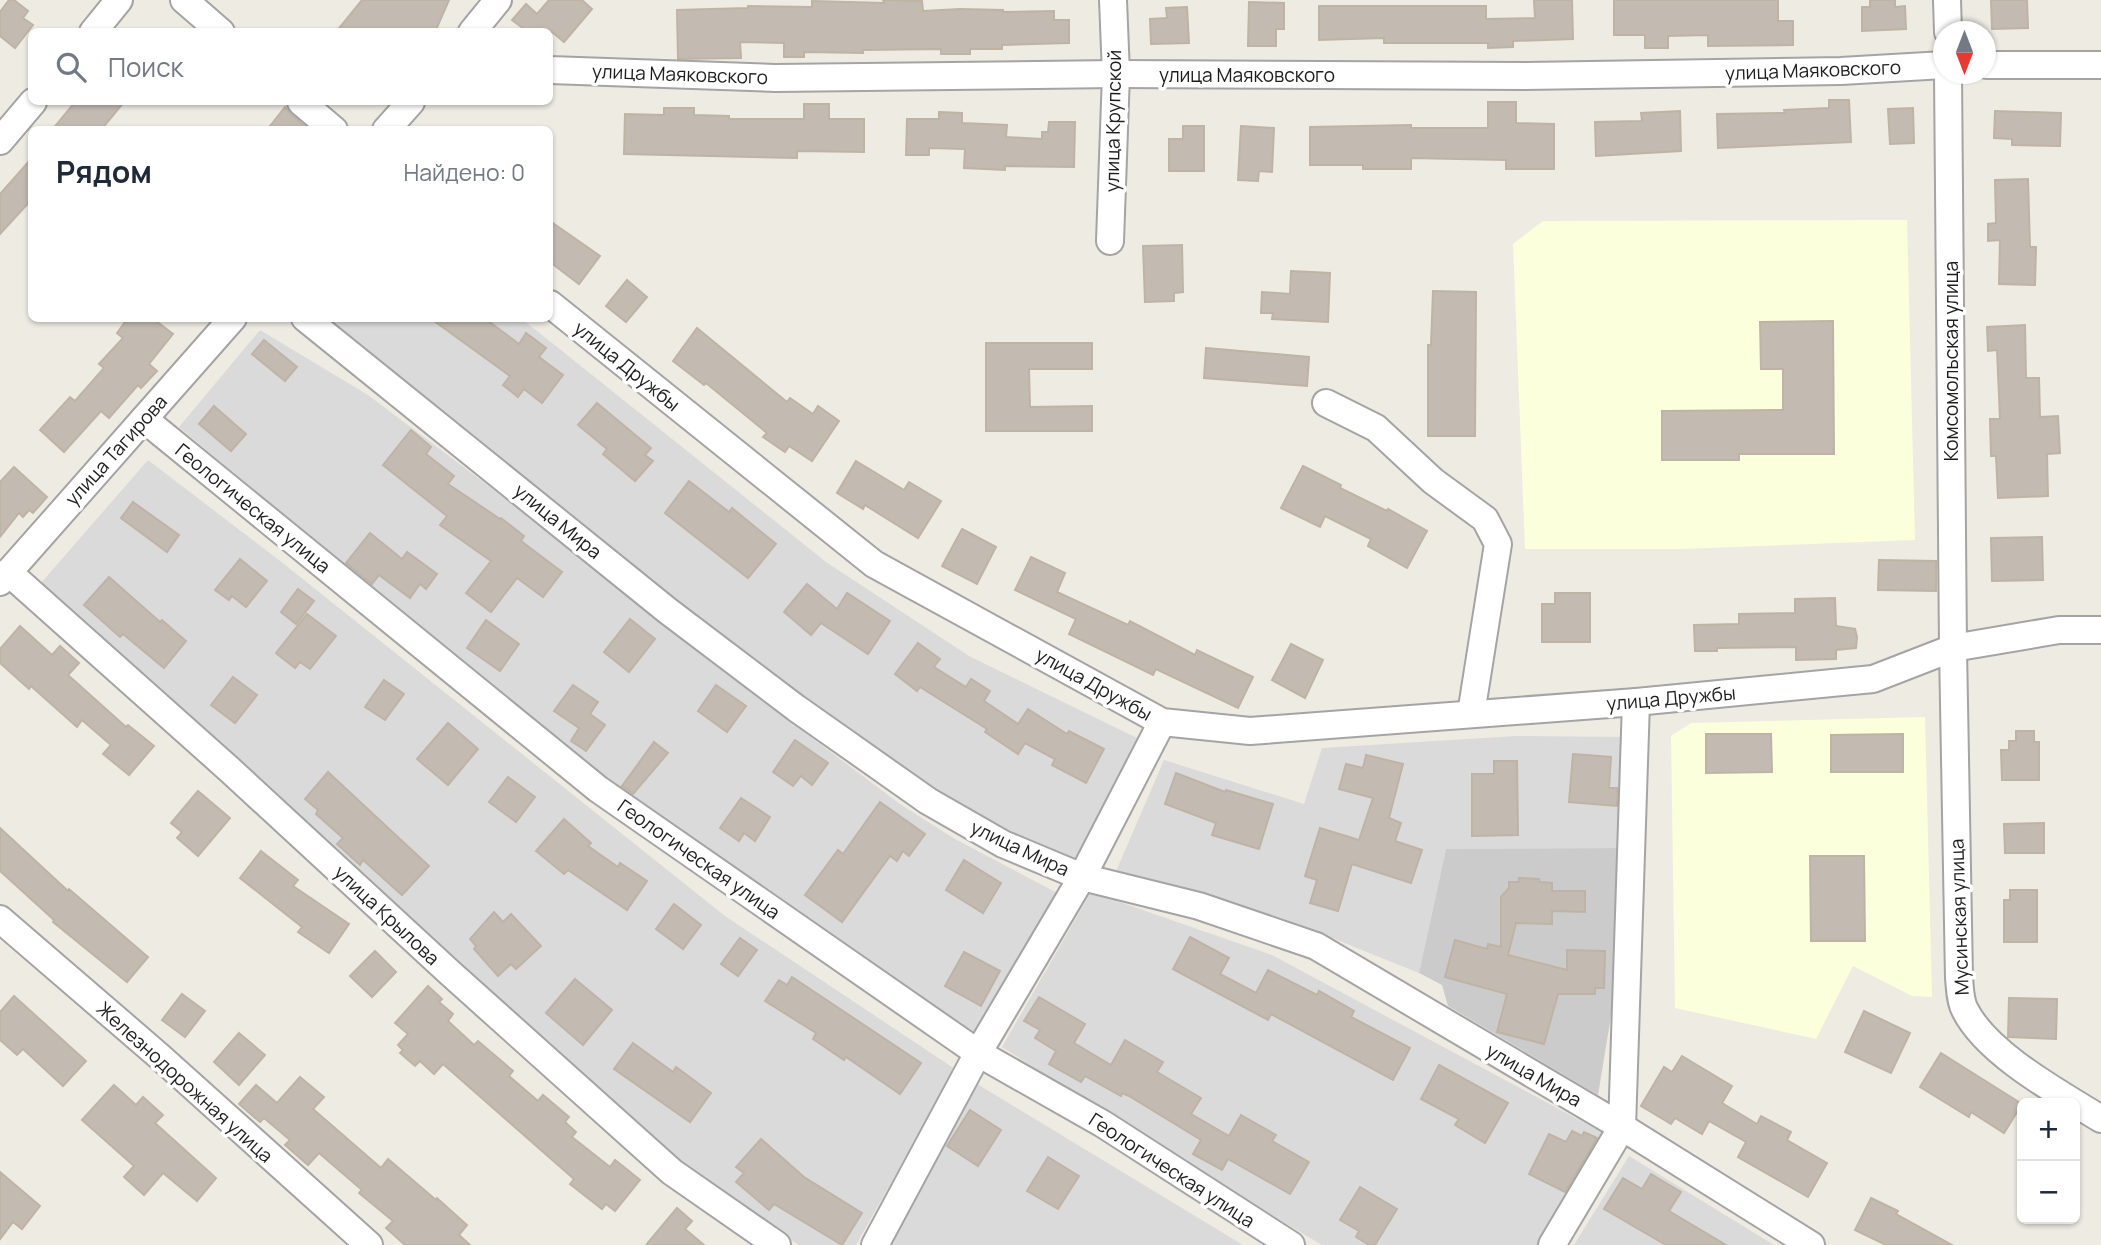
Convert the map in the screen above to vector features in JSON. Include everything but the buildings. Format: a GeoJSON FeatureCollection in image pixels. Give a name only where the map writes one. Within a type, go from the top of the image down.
{"type":"FeatureCollection","features":[{"type":"Feature","properties":{"kind":"street"},"geometry":{"type":"LineString","coordinates":[[96,28],[119,0]]}},
{"type":"Feature","properties":{"kind":"street"},"geometry":{"type":"LineString","coordinates":[[184,0],[216,28]]}},
{"type":"Feature","properties":{"kind":"street"},"geometry":{"type":"LineString","coordinates":[[475,28],[498,0]]}},
{"type":"Feature","properties":{"kind":"street","name":"улица Крупской"},"geometry":{"type":"LineString","coordinates":[[1110,241],[1116,74],[1113,0]]}},
{"type":"Feature","properties":{"kind":"street"},"geometry":{"type":"LineString","coordinates":[[1947,0],[1948,21]]}},
{"type":"Feature","properties":{"kind":"street"},"geometry":{"type":"LineString","coordinates":[[1996,65],[2101,65]]}},
{"type":"Feature","properties":{"kind":"street","name":"улица Маяковского"},"geometry":{"type":"LineString","coordinates":[[553,70],[775,78],[1116,74],[1526,76],[1841,71],[1933,66]]}},
{"type":"Feature","properties":{"kind":"street","name":"Комсомольская улица"},"geometry":{"type":"LineString","coordinates":[[1948,84],[1953,648]]}},
{"type":"Feature","properties":{"kind":"street"},"geometry":{"type":"LineString","coordinates":[[0,141],[30,105]]}},
{"type":"Feature","properties":{"kind":"street"},"geometry":{"type":"LineString","coordinates":[[305,105],[329,126]]}},
{"type":"Feature","properties":{"kind":"street"},"geometry":{"type":"LineString","coordinates":[[390,126],[408,105]]}},
{"type":"Feature","properties":{"kind":"street","name":"улица Дружбы"},"geometry":{"type":"LineString","coordinates":[[553,306],[874,564],[1162,722],[1250,730],[1636,702],[1873,679],[1953,648],[2059,631],[2101,630]]}},
{"type":"Feature","properties":{"kind":"street","name":"улица Тагирова"},"geometry":{"type":"LineString","coordinates":[[4,577],[229,322]]}},
{"type":"Feature","properties":{"kind":"street","name":"улица Мира"},"geometry":{"type":"LineString","coordinates":[[310,322],[668,611],[796,708],[928,801],[1003,844],[1082,877],[1199,906],[1316,946],[1622,1127],[1811,1245]]}},
{"type":"Feature","properties":{"kind":"street"},"geometry":{"type":"LineString","coordinates":[[1326,403],[1376,428],[1433,481],[1485,519],[1498,544],[1471,714]]}},
{"type":"Feature","properties":{"kind":"street","name":"Геологическая улица"},"geometry":{"type":"LineString","coordinates":[[144,419],[598,789],[978,1053],[1103,1124],[1291,1245]]}},
{"type":"Feature","properties":{"kind":"street","name":"улица Крылова"},"geometry":{"type":"LineString","coordinates":[[4,577],[230,770],[449,972],[672,1171],[778,1245]]}},
{"type":"Feature","properties":{"kind":"street","name":"Мусинская улица"},"geometry":{"type":"LineString","coordinates":[[1953,648],[1959,978],[1964,1008],[1978,1031],[2028,1074],[2101,1119]]}},
{"type":"Feature","properties":{"kind":"street"},"geometry":{"type":"LineString","coordinates":[[1552,1245],[1622,1127],[1636,702]]}},
{"type":"Feature","properties":{"kind":"street"},"geometry":{"type":"LineString","coordinates":[[875,1245],[978,1053],[1082,877],[1162,722]]}},
{"type":"Feature","properties":{"kind":"street","name":"Железнодорожная улица"},"geometry":{"type":"LineString","coordinates":[[0,919],[159,1056],[369,1245]]}},
{"type":"Feature","properties":{"kind":"shaded area"},"geometry":{"type":"Polygon","coordinates":[[[1907,220],[1915,540],[1682,549],[1525,549],[1513,244],[1543,221],[1907,220]]]}},
{"type":"Feature","properties":{"kind":"shaded area"},"geometry":{"type":"Polygon","coordinates":[[[325,322],[526,322],[826,562],[969,656],[1137,738],[1077,864],[995,830],[855,738],[683,609],[325,322]]]}},
{"type":"Feature","properties":{"kind":"shaded area"},"geometry":{"type":"Polygon","coordinates":[[[260,330],[368,395],[551,533],[763,701],[900,804],[955,839],[1061,895],[978,1035],[588,768],[179,427],[260,330]]]}},
{"type":"Feature","properties":{"kind":"shaded area"},"geometry":{"type":"Polygon","coordinates":[[[148,460],[284,564],[725,916],[955,1069],[856,1245],[799,1245],[686,1170],[41,583],[148,460]]]}},
{"type":"Feature","properties":{"kind":"shaded area"},"geometry":{"type":"Polygon","coordinates":[[[1925,717],[1932,997],[1912,996],[1853,966],[1816,1039],[1675,1008],[1671,736],[1691,723],[1925,717]]]}},
{"type":"Feature","properties":{"kind":"shaded area"},"geometry":{"type":"Polygon","coordinates":[[[1516,736],[1627,737],[1623,848],[1446,849],[1419,973],[1332,938],[1114,876],[1164,760],[1304,804],[1322,748],[1516,736]]]}},
{"type":"Feature","properties":{"kind":"shaded area"},"geometry":{"type":"Polygon","coordinates":[[[1623,848],[1611,1016],[1598,1095],[1448,1006],[1442,985],[1419,973],[1446,849],[1623,848]]]}},
{"type":"Feature","properties":{"kind":"shaded area"},"geometry":{"type":"Polygon","coordinates":[[[1091,892],[1272,955],[1611,1137],[1546,1245],[1322,1245],[1205,1176],[1002,1047],[1091,892]]]}},
{"type":"Feature","properties":{"kind":"shaded area"},"geometry":{"type":"Polygon","coordinates":[[[974,1082],[1243,1245],[886,1245],[974,1082]]]}},
{"type":"Feature","properties":{"kind":"shaded area"},"geometry":{"type":"Polygon","coordinates":[[[1629,1156],[1774,1245],[1574,1245],[1629,1156]]]}}]}
